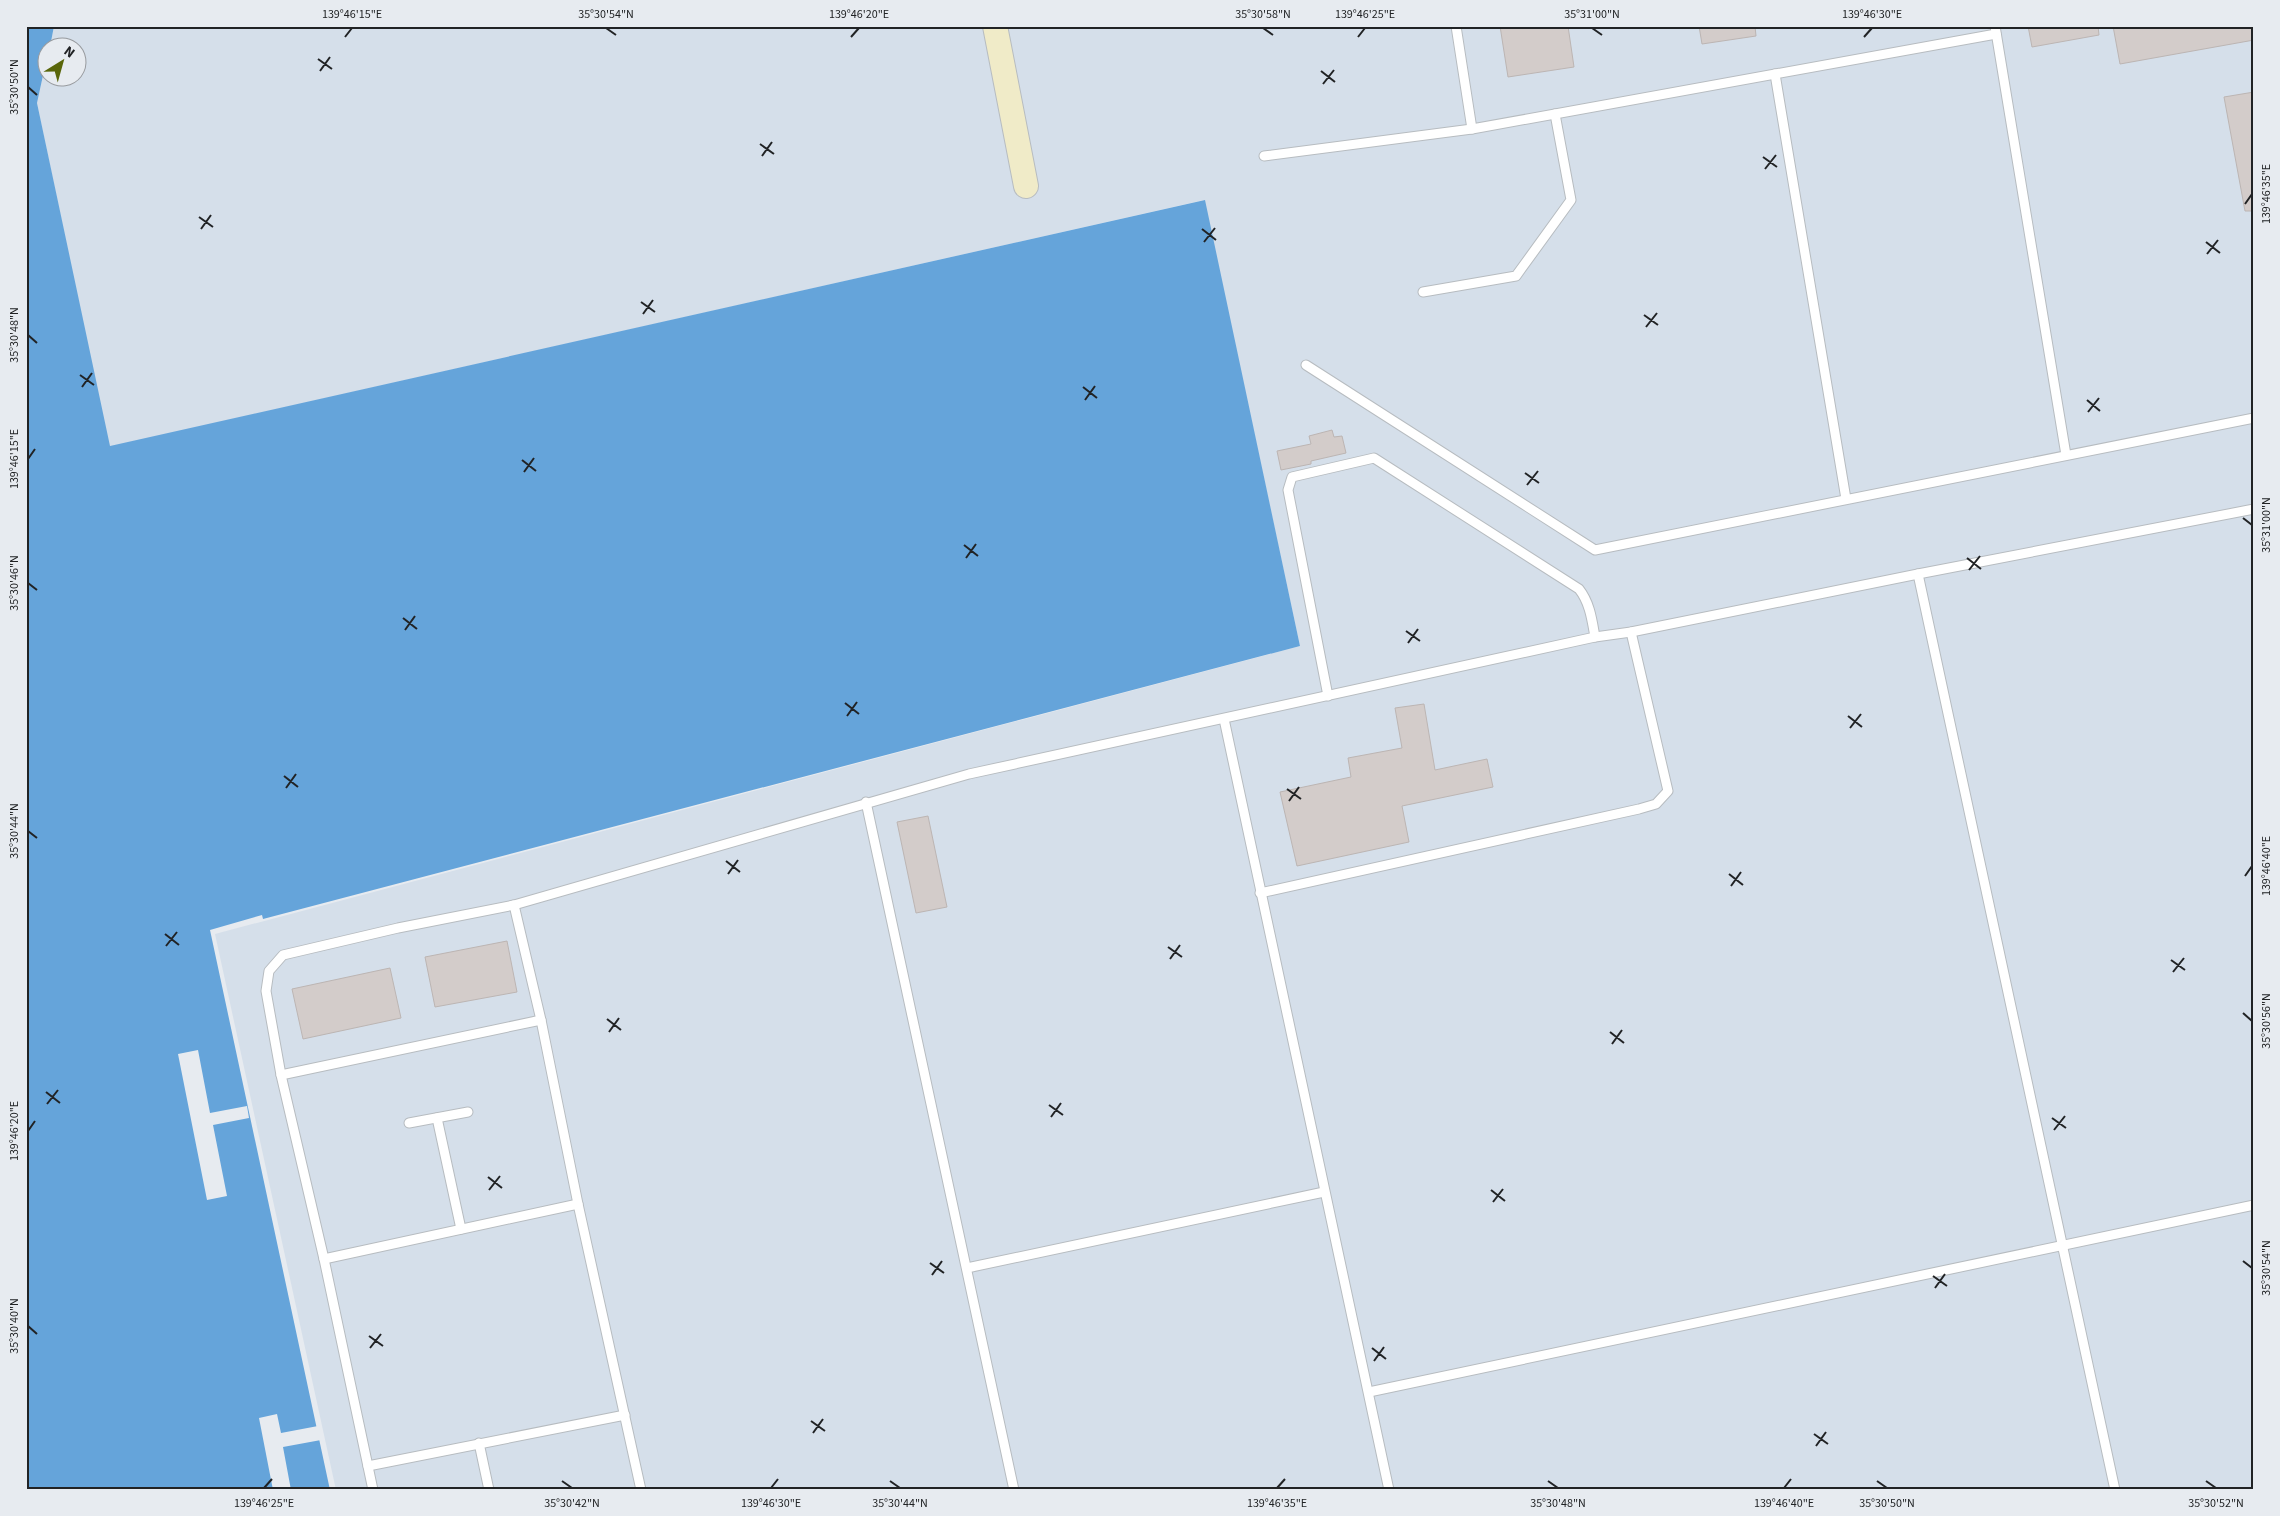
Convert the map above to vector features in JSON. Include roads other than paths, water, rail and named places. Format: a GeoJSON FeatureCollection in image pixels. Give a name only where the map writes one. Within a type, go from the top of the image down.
{"type":"FeatureCollection","features":[{"type":"Feature","properties":{"kind":"street"},"geometry":{"type":"LineString","coordinates":[[995,26],[1026,186]]}},
{"type":"Feature","properties":{"kind":"lane"},"geometry":{"type":"LineString","coordinates":[[1456,26],[1472,129]]}},
{"type":"Feature","properties":{"kind":"lane"},"geometry":{"type":"LineString","coordinates":[[1264,156],[1472,129],[1775,74],[1995,30],[2066,455]]}},
{"type":"Feature","properties":{"kind":"lane"},"geometry":{"type":"LineString","coordinates":[[1775,74],[1846,499]]}},
{"type":"Feature","properties":{"kind":"lane"},"geometry":{"type":"LineString","coordinates":[[1423,292],[1516,276],[1571,200],[1555,114]]}},
{"type":"Feature","properties":{"kind":"lane"},"geometry":{"type":"LineString","coordinates":[[1306,365],[1595,550],[2254,418]]}},
{"type":"Feature","properties":{"kind":"lane"},"geometry":{"type":"LineString","coordinates":[[1328,696],[1288,490],[1289,481],[1292,477],[1374,458],[1569,581],[1585,597],[1595,637]]}},
{"type":"Feature","properties":{"kind":"lane"},"geometry":{"type":"LineString","coordinates":[[373,1490],[324,1259],[280,1075],[266,991],[269,971],[283,955],[398,928],[514,905],[740,841],[866,802],[1039,757],[1224,719],[1595,637],[1631,632],[2254,509]]}},
{"type":"Feature","properties":{"kind":"lane"},"geometry":{"type":"LineString","coordinates":[[1918,574],[2115,1490]]}},
{"type":"Feature","properties":{"kind":"lane"},"geometry":{"type":"LineString","coordinates":[[1260,893],[1656,804],[1668,791],[1631,632]]}},
{"type":"Feature","properties":{"kind":"lane"},"geometry":{"type":"LineString","coordinates":[[1224,719],[1389,1490]]}},
{"type":"Feature","properties":{"kind":"lane"},"geometry":{"type":"LineString","coordinates":[[866,802],[1014,1490]]}},
{"type":"Feature","properties":{"kind":"lane"},"geometry":{"type":"LineString","coordinates":[[514,905],[541,1020],[578,1204],[641,1490]]}},
{"type":"Feature","properties":{"kind":"lane"},"geometry":{"type":"LineString","coordinates":[[280,1075],[541,1020]]}},
{"type":"Feature","properties":{"kind":"lane"},"geometry":{"type":"LineString","coordinates":[[409,1123],[468,1112]]}},
{"type":"Feature","properties":{"kind":"lane"},"geometry":{"type":"LineString","coordinates":[[437,1118],[461,1229]]}},
{"type":"Feature","properties":{"kind":"lane"},"geometry":{"type":"LineString","coordinates":[[967,1268],[1324,1192]]}},
{"type":"Feature","properties":{"kind":"lane"},"geometry":{"type":"LineString","coordinates":[[324,1259],[578,1204]]}},
{"type":"Feature","properties":{"kind":"lane"},"geometry":{"type":"LineString","coordinates":[[1369,1392],[2254,1205]]}},
{"type":"Feature","properties":{"kind":"lane"},"geometry":{"type":"LineString","coordinates":[[368,1466],[625,1414]]}},
{"type":"Feature","properties":{"kind":"lane"},"geometry":{"type":"LineString","coordinates":[[479,1443],[489,1490]]}},
{"type":"Feature","properties":{"kind":"water"},"geometry":{"type":"Polygon","coordinates":[[[26,26],[54,26],[52,38],[38,38],[38,88],[40,88],[37,103],[110,446],[1205,200],[1300,646],[263,919],[262,915],[210,930],[330,1490],[26,1490],[26,26]]]}}]}
